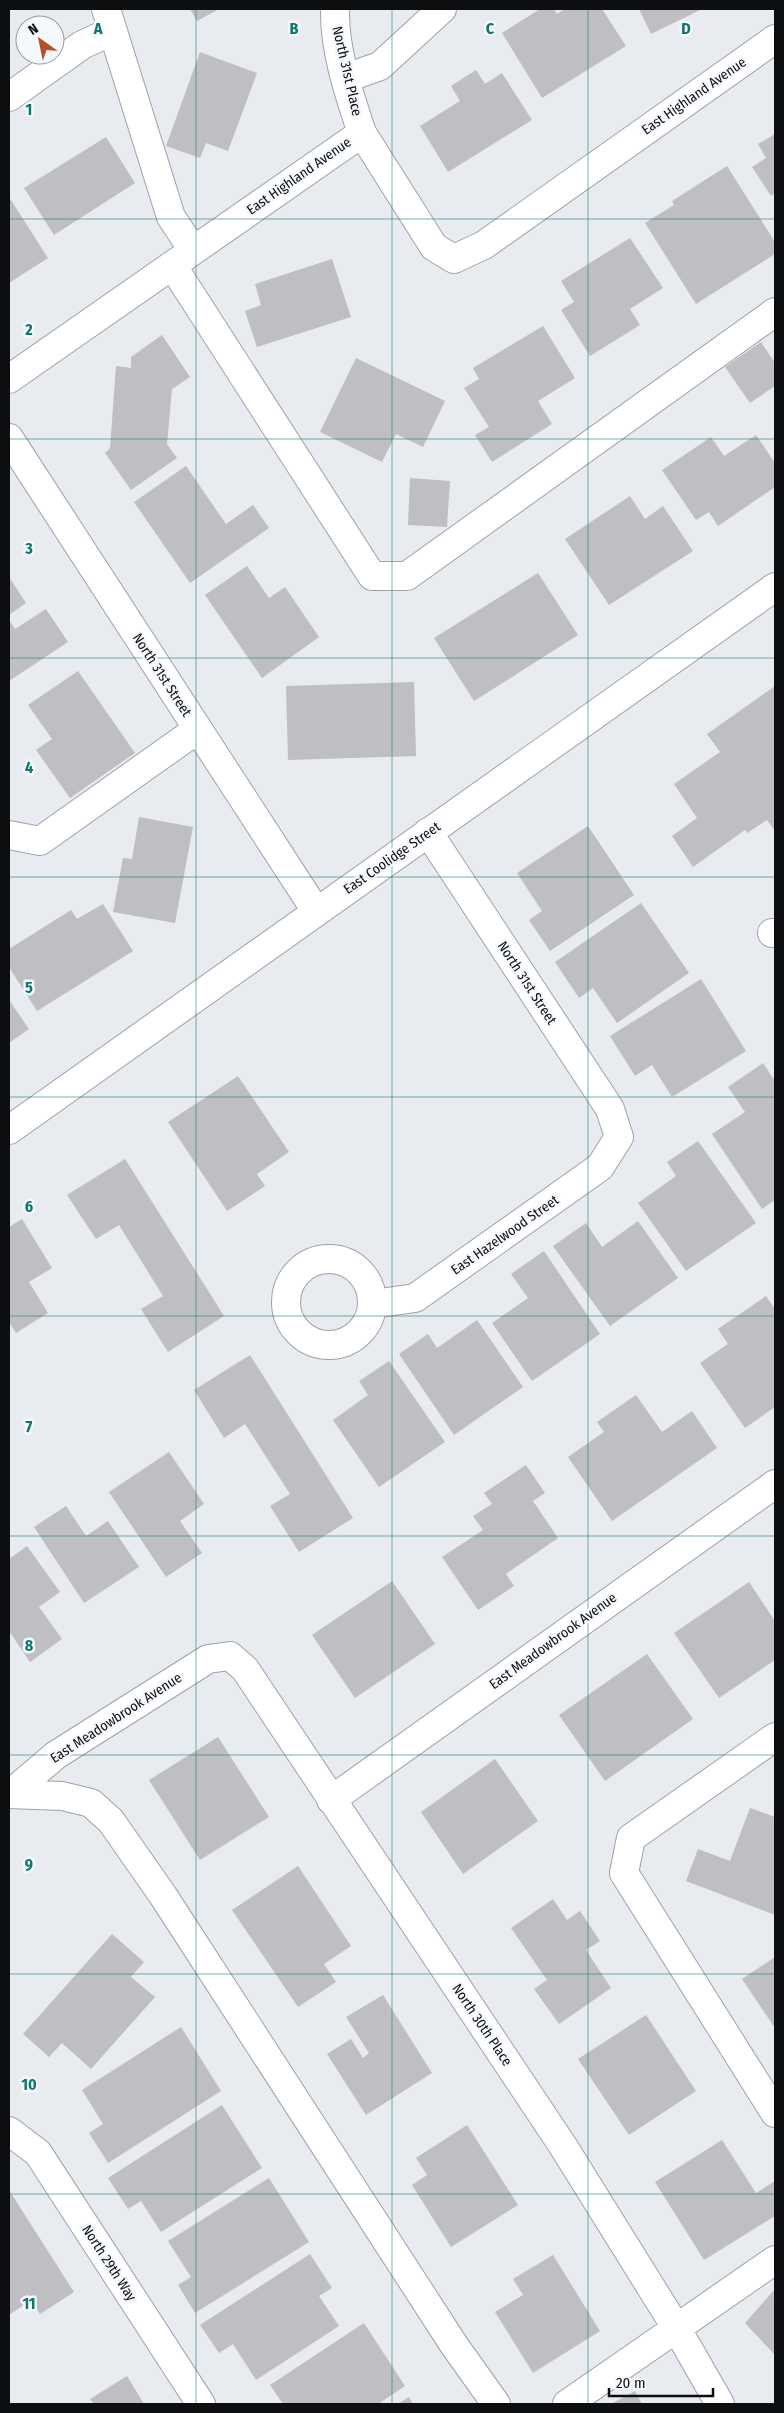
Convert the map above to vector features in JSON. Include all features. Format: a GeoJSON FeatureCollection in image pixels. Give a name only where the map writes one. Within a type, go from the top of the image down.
{"type":"FeatureCollection","features":[{"type":"Feature","properties":{"kind":"street","name":"North 31st Place"},"geometry":{"type":"LineString","coordinates":[[335,9],[335,27],[346,78],[362,133]]}},
{"type":"Feature","properties":{"kind":"street"},"geometry":{"type":"LineString","coordinates":[[346,78],[380,66],[442,9]]}},
{"type":"Feature","properties":{"kind":"street"},"geometry":{"type":"LineString","coordinates":[[9,97],[82,45],[109,20],[182,257],[372,576],[407,576],[775,312]]}},
{"type":"Feature","properties":{"kind":"street","name":"East Highland Avenue"},"geometry":{"type":"LineString","coordinates":[[9,379],[362,133],[434,247],[454,259],[484,245],[775,39]]}},
{"type":"Feature","properties":{"kind":"street","name":"North 31st Street"},"geometry":{"type":"LineString","coordinates":[[9,438],[316,911]]}},
{"type":"Feature","properties":{"kind":"street","name":"East Coolidge Street"},"geometry":{"type":"LineString","coordinates":[[9,1130],[428,832],[772,595]]}},
{"type":"Feature","properties":{"kind":"street"},"geometry":{"type":"LineString","coordinates":[[9,835],[40,842],[198,729]]}},
{"type":"Feature","properties":{"kind":"street","name":"North 31st Street"},"geometry":{"type":"LineString","coordinates":[[428,832],[610,1109],[619,1137]]}},
{"type":"Feature","properties":{"kind":"street","name":"East Hazelwood Street"},"geometry":{"type":"LineString","coordinates":[[373,1304],[415,1298],[600,1168],[619,1137]]}},
{"type":"Feature","properties":{"kind":"street","name":"East Meadowbrook Avenue"},"geometry":{"type":"LineString","coordinates":[[331,1800],[775,1484]]}},
{"type":"Feature","properties":{"kind":"street","name":"East Meadowbrook Avenue"},"geometry":{"type":"LineString","coordinates":[[9,1793],[56,1755],[208,1659],[230,1656]]}},
{"type":"Feature","properties":{"kind":"street","name":"North 30th Place"},"geometry":{"type":"LineString","coordinates":[[230,1656],[245,1669],[563,2146],[677,2329],[720,2404]]}},
{"type":"Feature","properties":{"kind":"street"},"geometry":{"type":"LineString","coordinates":[[775,1737],[631,1838],[624,1873],[775,2113]]}},
{"type":"Feature","properties":{"kind":"street"},"geometry":{"type":"LineString","coordinates":[[9,1793],[62,1796],[90,1803],[111,1821],[170,1905],[454,2344],[496,2404]]}},
{"type":"Feature","properties":{"kind":"street","name":"North 29th Way"},"geometry":{"type":"LineString","coordinates":[[9,2131],[38,2153],[201,2404]]}},
{"type":"Feature","properties":{"kind":"street"},"geometry":{"type":"LineString","coordinates":[[567,2404],[775,2260]]}},
{"type":"Feature","properties":{"kind":"building"},"geometry":{"type":"Polygon","coordinates":[[[190,9],[219,9],[197,21],[190,9]]]}},
{"type":"Feature","properties":{"kind":"building"},"geometry":{"type":"Polygon","coordinates":[[[540,9],[554,9],[557,14],[565,9],[602,9],[626,46],[542,98],[502,33],[540,9]]]}},
{"type":"Feature","properties":{"kind":"building"},"geometry":{"type":"Polygon","coordinates":[[[639,9],[702,9],[651,34],[639,9]]]}},
{"type":"Feature","properties":{"kind":"building"},"geometry":{"type":"Polygon","coordinates":[[[200,52],[257,73],[228,151],[206,143],[200,158],[166,146],[200,52]]]}},
{"type":"Feature","properties":{"kind":"building"},"geometry":{"type":"Polygon","coordinates":[[[476,70],[485,84],[502,73],[532,120],[448,172],[420,126],[460,101],[451,86],[476,70]]]}},
{"type":"Feature","properties":{"kind":"building"},"geometry":{"type":"Polygon","coordinates":[[[775,134],[775,193],[771,196],[752,167],[766,158],[758,144],[775,134]]]}},
{"type":"Feature","properties":{"kind":"building"},"geometry":{"type":"Polygon","coordinates":[[[106,137],[135,183],[54,235],[24,188],[106,137]]]}},
{"type":"Feature","properties":{"kind":"building"},"geometry":{"type":"Polygon","coordinates":[[[727,166],[775,242],[775,254],[696,304],[645,223],[674,205],[672,201],[727,166]]]}},
{"type":"Feature","properties":{"kind":"building"},"geometry":{"type":"Polygon","coordinates":[[[9,197],[48,258],[9,283],[9,197]]]}},
{"type":"Feature","properties":{"kind":"building"},"geometry":{"type":"Polygon","coordinates":[[[630,238],[663,288],[630,309],[640,325],[590,356],[561,310],[574,302],[561,281],[630,238]]]}},
{"type":"Feature","properties":{"kind":"building"},"geometry":{"type":"Polygon","coordinates":[[[332,259],[351,317],[257,347],[245,311],[261,305],[255,284],[332,259]]]}},
{"type":"Feature","properties":{"kind":"building"},"geometry":{"type":"Polygon","coordinates":[[[543,326],[575,378],[538,401],[552,424],[492,462],[475,435],[489,427],[464,388],[479,379],[473,368],[543,326]]]}},
{"type":"Feature","properties":{"kind":"building"},"geometry":{"type":"Polygon","coordinates":[[[162,335],[190,377],[172,389],[167,444],[177,458],[131,490],[105,453],[110,448],[116,366],[131,368],[131,357],[162,335]]]}},
{"type":"Feature","properties":{"kind":"building"},"geometry":{"type":"Polygon","coordinates":[[[761,342],[775,363],[775,386],[750,403],[725,367],[761,342]]]}},
{"type":"Feature","properties":{"kind":"building"},"geometry":{"type":"Polygon","coordinates":[[[356,358],[445,401],[423,447],[396,434],[382,462],[320,432],[356,358]]]}},
{"type":"Feature","properties":{"kind":"building"},"geometry":{"type":"Polygon","coordinates":[[[756,435],[775,463],[775,487],[718,526],[709,512],[696,520],[662,470],[711,437],[724,456],[756,435]]]}},
{"type":"Feature","properties":{"kind":"building"},"geometry":{"type":"Polygon","coordinates":[[[186,466],[226,524],[253,505],[269,528],[190,583],[134,502],[186,466]]]}},
{"type":"Feature","properties":{"kind":"building"},"geometry":{"type":"Polygon","coordinates":[[[410,478],[450,481],[447,527],[408,525],[410,478]]]}},
{"type":"Feature","properties":{"kind":"building"},"geometry":{"type":"Polygon","coordinates":[[[630,496],[645,519],[663,506],[693,551],[609,605],[565,539],[630,496]]]}},
{"type":"Feature","properties":{"kind":"building"},"geometry":{"type":"Polygon","coordinates":[[[247,566],[269,598],[285,587],[319,637],[262,678],[205,595],[247,566]]]}},
{"type":"Feature","properties":{"kind":"building"},"geometry":{"type":"Polygon","coordinates":[[[538,573],[578,635],[474,701],[434,638],[538,573]]]}},
{"type":"Feature","properties":{"kind":"building"},"geometry":{"type":"Polygon","coordinates":[[[9,577],[26,603],[9,615],[9,577]]]}},
{"type":"Feature","properties":{"kind":"building"},"geometry":{"type":"Polygon","coordinates":[[[46,609],[68,642],[9,681],[9,620],[15,629],[46,609]]]}},
{"type":"Feature","properties":{"kind":"building"},"geometry":{"type":"Polygon","coordinates":[[[78,671],[135,753],[70,798],[36,750],[52,739],[28,705],[78,671]]]}},
{"type":"Feature","properties":{"kind":"building"},"geometry":{"type":"Polygon","coordinates":[[[414,682],[416,756],[288,760],[286,686],[414,682]]]}},
{"type":"Feature","properties":{"kind":"building"},"geometry":{"type":"Polygon","coordinates":[[[775,686],[775,831],[767,820],[747,833],[745,830],[693,867],[672,836],[697,818],[674,784],[720,752],[707,734],[775,686]]]}},
{"type":"Feature","properties":{"kind":"building"},"geometry":{"type":"Polygon","coordinates":[[[139,817],[193,827],[175,923],[113,912],[123,858],[132,859],[139,817]]]}},
{"type":"Feature","properties":{"kind":"building"},"geometry":{"type":"Polygon","coordinates":[[[588,826],[634,895],[550,951],[529,920],[542,911],[517,873],[588,826]]]}},
{"type":"Feature","properties":{"kind":"building"},"geometry":{"type":"Polygon","coordinates":[[[641,903],[689,973],[617,1023],[593,988],[579,998],[555,962],[641,903]]]}},
{"type":"Feature","properties":{"kind":"building"},"geometry":{"type":"Polygon","coordinates":[[[103,904],[133,951],[37,1011],[9,967],[9,949],[71,910],[77,919],[103,904]]]}},
{"type":"Feature","properties":{"kind":"building"},"geometry":{"type":"Polygon","coordinates":[[[701,979],[746,1051],[672,1097],[652,1065],[635,1076],[610,1036],[701,979]]]}},
{"type":"Feature","properties":{"kind":"building"},"geometry":{"type":"Polygon","coordinates":[[[9,1000],[29,1029],[9,1043],[9,1000]]]}},
{"type":"Feature","properties":{"kind":"building"},"geometry":{"type":"Polygon","coordinates":[[[763,1063],[775,1081],[775,1200],[762,1209],[712,1134],[745,1112],[728,1087],[763,1063]]]}},
{"type":"Feature","properties":{"kind":"building"},"geometry":{"type":"Polygon","coordinates":[[[238,1076],[289,1152],[257,1174],[265,1186],[227,1211],[168,1122],[238,1076]]]}},
{"type":"Feature","properties":{"kind":"building"},"geometry":{"type":"Polygon","coordinates":[[[698,1141],[756,1223],[686,1271],[638,1203],[676,1176],[667,1162],[698,1141]]]}},
{"type":"Feature","properties":{"kind":"building"},"geometry":{"type":"Polygon","coordinates":[[[125,1159],[224,1316],[168,1352],[141,1309],[163,1296],[119,1225],[96,1239],[67,1195],[125,1159]]]}},
{"type":"Feature","properties":{"kind":"building"},"geometry":{"type":"Polygon","coordinates":[[[22,1219],[52,1268],[29,1282],[48,1313],[16,1333],[9,1322],[9,1227],[22,1219]]]}},
{"type":"Feature","properties":{"kind":"building"},"geometry":{"type":"Polygon","coordinates":[[[638,1221],[678,1278],[610,1326],[553,1246],[586,1223],[602,1247],[638,1221]]]}},
{"type":"Feature","properties":{"kind":"building"},"geometry":{"type":"Polygon","coordinates":[[[544,1251],[600,1334],[532,1381],[492,1323],[528,1298],[511,1274],[544,1251]]]}},
{"type":"Feature","properties":{"kind":"building"},"geometry":{"type":"Polygon","coordinates":[[[766,1296],[775,1309],[775,1407],[745,1428],[700,1363],[728,1344],[718,1329],[766,1296]]]}},
{"type":"Feature","properties":{"kind":"building"},"geometry":{"type":"Polygon","coordinates":[[[477,1320],[523,1387],[454,1435],[399,1354],[428,1334],[437,1348],[477,1320]]]}},
{"type":"Feature","properties":{"kind":"building"},"geometry":{"type":"Polygon","coordinates":[[[250,1355],[353,1518],[299,1552],[270,1506],[290,1494],[245,1424],[224,1438],[194,1390],[250,1355]]]}},
{"type":"Feature","properties":{"kind":"building"},"geometry":{"type":"Polygon","coordinates":[[[389,1361],[445,1442],[379,1487],[333,1420],[368,1395],[359,1381],[389,1361]]]}},
{"type":"Feature","properties":{"kind":"building"},"geometry":{"type":"Polygon","coordinates":[[[636,1395],[662,1432],[692,1411],[717,1448],[612,1521],[568,1457],[604,1432],[597,1422],[636,1395]]]}},
{"type":"Feature","properties":{"kind":"building"},"geometry":{"type":"Polygon","coordinates":[[[169,1452],[204,1504],[180,1521],[202,1553],[166,1577],[109,1492],[169,1452]]]}},
{"type":"Feature","properties":{"kind":"building"},"geometry":{"type":"Polygon","coordinates":[[[526,1465],[545,1493],[533,1501],[558,1538],[506,1574],[514,1586],[478,1610],[442,1557],[483,1530],[473,1516],[492,1504],[484,1493],[526,1465]]]}},
{"type":"Feature","properties":{"kind":"building"},"geometry":{"type":"Polygon","coordinates":[[[66,1506],[86,1536],[108,1521],[139,1567],[84,1603],[34,1527],[66,1506]]]}},
{"type":"Feature","properties":{"kind":"building"},"geometry":{"type":"Polygon","coordinates":[[[27,1546],[60,1592],[39,1607],[62,1639],[30,1662],[9,1631],[9,1559],[27,1546]]]}},
{"type":"Feature","properties":{"kind":"building"},"geometry":{"type":"Polygon","coordinates":[[[392,1581],[435,1644],[355,1698],[312,1635],[392,1581]]]}},
{"type":"Feature","properties":{"kind":"building"},"geometry":{"type":"Polygon","coordinates":[[[749,1582],[775,1621],[775,1660],[719,1698],[674,1633],[749,1582]]]}},
{"type":"Feature","properties":{"kind":"building"},"geometry":{"type":"Polygon","coordinates":[[[647,1654],[693,1719],[605,1781],[559,1715],[647,1654]]]}},
{"type":"Feature","properties":{"kind":"building"},"geometry":{"type":"Polygon","coordinates":[[[218,1737],[269,1817],[200,1860],[149,1780],[218,1737]]]}},
{"type":"Feature","properties":{"kind":"building"},"geometry":{"type":"Polygon","coordinates":[[[495,1759],[538,1821],[463,1874],[421,1812],[495,1759]]]}},
{"type":"Feature","properties":{"kind":"building"},"geometry":{"type":"Polygon","coordinates":[[[750,1808],[775,1817],[775,1915],[686,1881],[698,1849],[730,1861],[750,1808]]]}},
{"type":"Feature","properties":{"kind":"building"},"geometry":{"type":"Polygon","coordinates":[[[298,1866],[351,1946],[324,1964],[336,1982],[298,2007],[232,1910],[298,1866]]]}},
{"type":"Feature","properties":{"kind":"building"},"geometry":{"type":"Polygon","coordinates":[[[553,1899],[567,1920],[580,1911],[600,1941],[586,1950],[611,1988],[559,2024],[534,1989],[547,1980],[511,1928],[553,1899]]]}},
{"type":"Feature","properties":{"kind":"building"},"geometry":{"type":"Polygon","coordinates":[[[112,1934],[144,1962],[131,1977],[155,1997],[91,2069],[62,2043],[49,2057],[23,2034],[112,1934]]]}},
{"type":"Feature","properties":{"kind":"building"},"geometry":{"type":"Polygon","coordinates":[[[775,1957],[775,2028],[742,1979],[775,1957]]]}},
{"type":"Feature","properties":{"kind":"building"},"geometry":{"type":"Polygon","coordinates":[[[383,1995],[432,2073],[366,2115],[327,2054],[351,2039],[363,2058],[369,2053],[346,2017],[383,1995]]]}},
{"type":"Feature","properties":{"kind":"building"},"geometry":{"type":"Polygon","coordinates":[[[646,2015],[696,2091],[629,2135],[578,2059],[646,2015]]]}},
{"type":"Feature","properties":{"kind":"building"},"geometry":{"type":"Polygon","coordinates":[[[181,2027],[221,2091],[108,2163],[89,2133],[103,2124],[82,2090],[181,2027]]]}},
{"type":"Feature","properties":{"kind":"building"},"geometry":{"type":"Polygon","coordinates":[[[222,2105],[262,2168],[161,2232],[141,2201],[128,2209],[108,2178],[222,2105]]]}},
{"type":"Feature","properties":{"kind":"building"},"geometry":{"type":"Polygon","coordinates":[[[467,2125],[518,2205],[451,2247],[412,2185],[427,2175],[416,2158],[467,2125]]]}},
{"type":"Feature","properties":{"kind":"building"},"geometry":{"type":"Polygon","coordinates":[[[722,2140],[756,2193],[775,2181],[775,2216],[704,2260],[655,2182],[722,2140]]]}},
{"type":"Feature","properties":{"kind":"building"},"geometry":{"type":"Polygon","coordinates":[[[269,2178],[309,2242],[195,2313],[178,2285],[191,2277],[168,2241],[269,2178]]]}},
{"type":"Feature","properties":{"kind":"building"},"geometry":{"type":"Polygon","coordinates":[[[9,2190],[74,2292],[40,2314],[31,2300],[9,2315],[9,2190]]]}},
{"type":"Feature","properties":{"kind":"building"},"geometry":{"type":"Polygon","coordinates":[[[310,2254],[332,2288],[319,2296],[339,2326],[256,2380],[233,2344],[219,2353],[200,2325],[310,2254]]]}},
{"type":"Feature","properties":{"kind":"building"},"geometry":{"type":"Polygon","coordinates":[[[553,2255],[600,2331],[533,2373],[495,2312],[523,2295],[513,2279],[553,2255]]]}},
{"type":"Feature","properties":{"kind":"building"},"geometry":{"type":"Polygon","coordinates":[[[775,2289],[775,2355],[745,2323],[775,2289]]]}},
{"type":"Feature","properties":{"kind":"building"},"geometry":{"type":"Polygon","coordinates":[[[364,2323],[405,2386],[378,2404],[283,2404],[270,2385],[364,2323]]]}},
{"type":"Feature","properties":{"kind":"building"},"geometry":{"type":"Polygon","coordinates":[[[127,2376],[144,2404],[94,2404],[90,2399],[127,2376]]]}},
{"type":"Feature","properties":{"kind":"building"},"geometry":{"type":"Polygon","coordinates":[[[635,2391],[642,2404],[611,2404],[635,2391]]]}},
{"type":"Feature","properties":{"kind":"building"},"geometry":{"type":"Polygon","coordinates":[[[409,2397],[413,2404],[398,2404],[409,2397]]]}}]}
